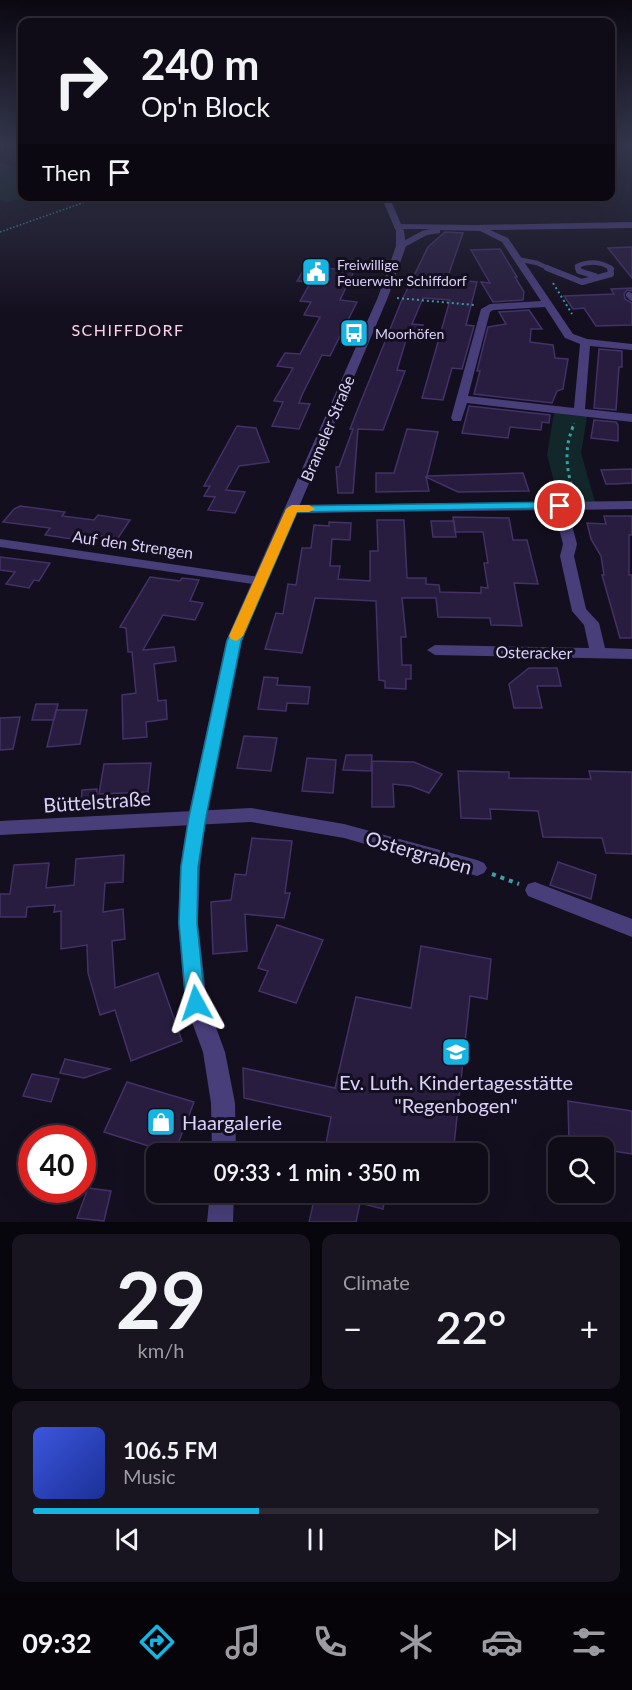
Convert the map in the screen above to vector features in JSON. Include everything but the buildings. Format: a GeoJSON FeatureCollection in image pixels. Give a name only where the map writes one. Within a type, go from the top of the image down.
{"type":"FeatureCollection","features":[{"type":"Feature","properties":{"kind":"street","name":"Brameler Straße"},"geometry":{"type":"LineString","coordinates":[[224,1143],[223,1103],[214,1052],[196,1003],[188,923],[190,867],[197,817],[234,641],[383,297],[401,246],[398,228],[387,201]]}},
{"type":"Feature","properties":{"kind":"street"},"geometry":{"type":"LineString","coordinates":[[398,228],[632,225]]}},
{"type":"Feature","properties":{"kind":"street"},"geometry":{"type":"LineString","coordinates":[[398,228],[425,233]]}},
{"type":"Feature","properties":{"kind":"street"},"geometry":{"type":"LineString","coordinates":[[401,246],[425,233],[449,228]]}},
{"type":"Feature","properties":{"kind":"street"},"geometry":{"type":"LineString","coordinates":[[476,228],[497,234],[505,240],[569,336],[585,342],[632,347]]}},
{"type":"Feature","properties":{"kind":"street"},"geometry":{"type":"LineString","coordinates":[[457,418],[485,311],[490,307],[548,304]]}},
{"type":"Feature","properties":{"kind":"street"},"geometry":{"type":"LineString","coordinates":[[579,412],[585,342]]}},
{"type":"Feature","properties":{"kind":"street"},"geometry":{"type":"LineString","coordinates":[[462,399],[632,417]]}},
{"type":"Feature","properties":{"kind":"street"},"geometry":{"type":"LineString","coordinates":[[292,509],[632,505]]}},
{"type":"Feature","properties":{"kind":"street"},"geometry":{"type":"LineString","coordinates":[[560,506],[570,544],[567,556],[579,611],[591,623],[598,654]]}},
{"type":"Feature","properties":{"kind":"street","name":"Auf den Strengen"},"geometry":{"type":"LineString","coordinates":[[0,543],[260,581]]}},
{"type":"Feature","properties":{"kind":"street","name":"Osteracker"},"geometry":{"type":"LineString","coordinates":[[435,650],[632,654]]}},
{"type":"Feature","properties":{"kind":"street","name":"Ostergraben"},"geometry":{"type":"LineString","coordinates":[[197,817],[250,815],[344,831],[477,868]]}},
{"type":"Feature","properties":{"kind":"street","name":"Büttelstraße"},"geometry":{"type":"LineString","coordinates":[[0,828],[83,826],[197,817]]}},
{"type":"Feature","properties":{"kind":"street"},"geometry":{"type":"LineString","coordinates":[[535,890],[632,928]]}},
{"type":"Feature","properties":{"kind":"street"},"geometry":{"type":"LineString","coordinates":[[220,1222],[221,1203]]}},
{"type":"Feature","properties":{"kind":"lane"},"geometry":{"type":"LineString","coordinates":[[517,259],[537,263],[571,279],[589,281],[595,276],[608,275],[613,271],[608,266],[597,263],[577,266],[582,274],[595,276]]}},
{"type":"Feature","properties":{"kind":"path"},"geometry":{"type":"LineString","coordinates":[[0,232],[88,201]]}},
{"type":"Feature","properties":{"kind":"path"},"geometry":{"type":"LineString","coordinates":[[556,281],[553,282],[555,288],[572,314]]}},
{"type":"Feature","properties":{"kind":"path"},"geometry":{"type":"LineString","coordinates":[[383,297],[490,307]]}},
{"type":"Feature","properties":{"kind":"path"},"geometry":{"type":"LineString","coordinates":[[577,505],[565,463],[569,434],[579,412]]}},
{"type":"Feature","properties":{"kind":"path","name":"Ostergraben"},"geometry":{"type":"LineString","coordinates":[[477,868],[535,890]]}},
{"type":"Feature","properties":{"kind":"green space"},"geometry":{"type":"Polygon","coordinates":[[[554,413],[587,417],[581,453],[595,502],[560,503],[547,455],[554,413]]]}},
{"type":"Feature","properties":{"kind":"slow traffic"},"geometry":{"type":"LineString","coordinates":[[236,636],[292,509],[309,509]]}},
{"type":"Feature","properties":{"kind":"place","name":"Freiwillige Feuerwehr Schiffdorf"},"geometry":{"type":"Point","coordinates":[316,272]}},
{"type":"Feature","properties":{"kind":"place","name":"Moorhöfen"},"geometry":{"type":"Point","coordinates":[354,333]}},
{"type":"Feature","properties":{"kind":"place","name":"Ev. Luth. Kindertagesstätte \"Regenbogen\""},"geometry":{"type":"Point","coordinates":[456,1052]}},
{"type":"Feature","properties":{"kind":"place","name":"Haargalerie"},"geometry":{"type":"Point","coordinates":[161,1122]}},
{"type":"Feature","properties":{"kind":"district","name":"SCHIFFDORF"},"geometry":{"type":"Point","coordinates":[128,329]}},
{"type":"Feature","properties":{"kind":"route"},"geometry":{"type":"LineString","coordinates":[[196,1003],[188,923],[190,867],[197,817],[234,641],[292,509],[560,506]]}}]}
